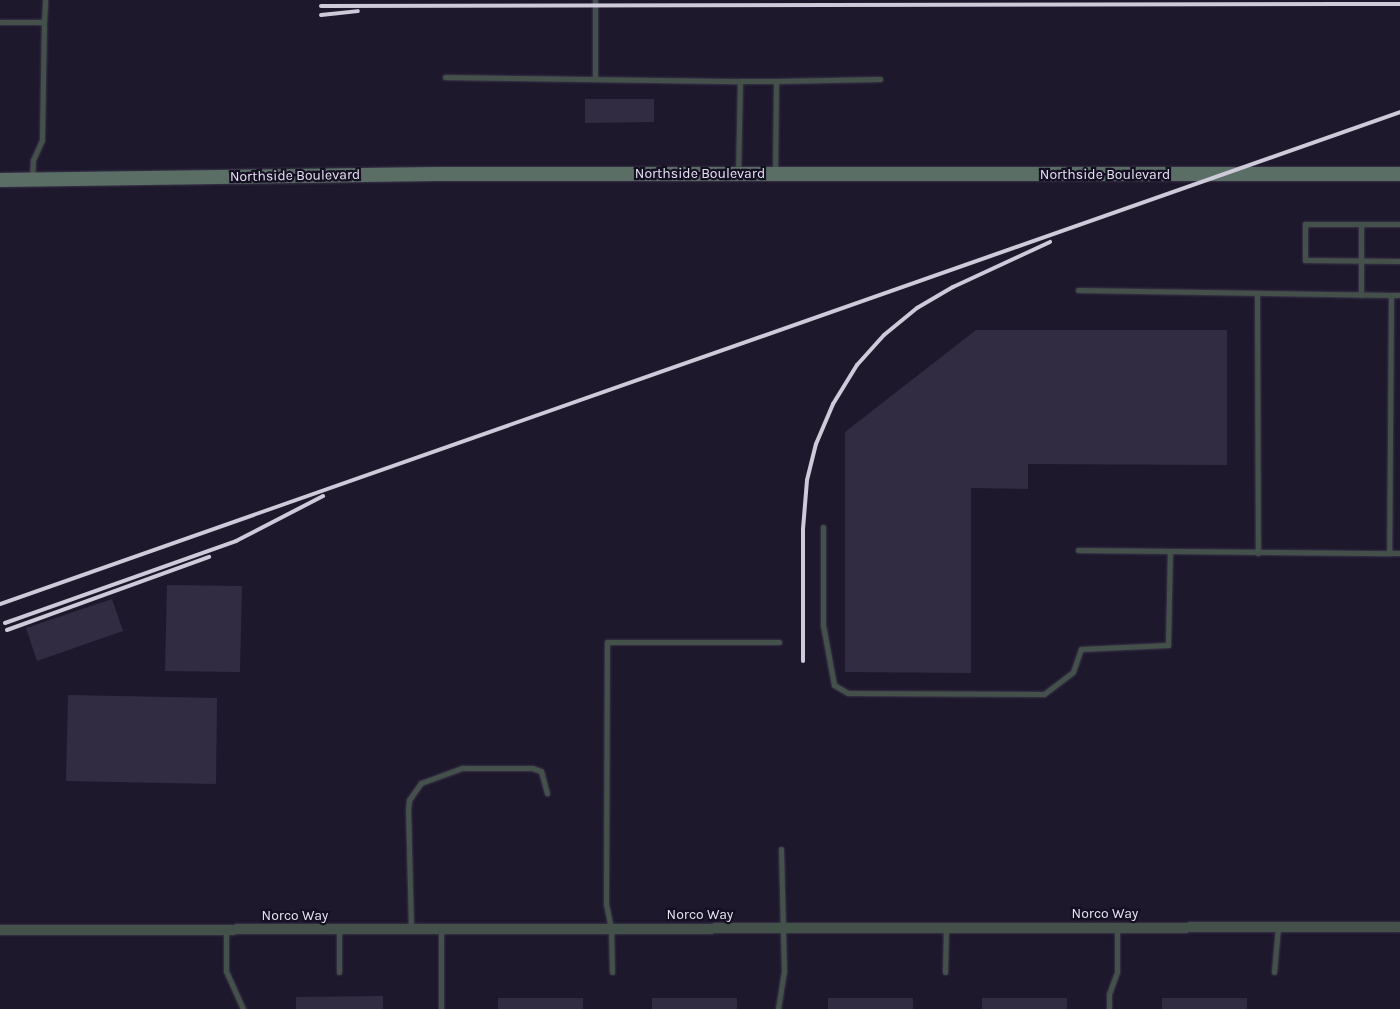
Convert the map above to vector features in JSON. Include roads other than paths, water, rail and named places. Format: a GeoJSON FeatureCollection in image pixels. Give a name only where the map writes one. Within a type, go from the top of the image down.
{"type":"FeatureCollection","features":[{"type":"Feature","properties":{"kind":"main road","name":"Northside Boulevard"},"geometry":{"type":"LineString","coordinates":[[0,180],[436,174],[1400,174]]}},
{"type":"Feature","properties":{"kind":"street","name":"Norco Way"},"geometry":{"type":"LineString","coordinates":[[0,930],[1400,927]]}},
{"type":"Feature","properties":{"kind":"lane"},"geometry":{"type":"LineString","coordinates":[[32,180],[33,160],[42,140],[45,0]]}},
{"type":"Feature","properties":{"kind":"lane"},"geometry":{"type":"LineString","coordinates":[[595,0],[595,77]]}},
{"type":"Feature","properties":{"kind":"lane"},"geometry":{"type":"LineString","coordinates":[[0,22],[44,22]]}},
{"type":"Feature","properties":{"kind":"lane"},"geometry":{"type":"LineString","coordinates":[[445,77],[595,77],[740,81],[880,79]]}},
{"type":"Feature","properties":{"kind":"lane"},"geometry":{"type":"LineString","coordinates":[[738,174],[740,81]]}},
{"type":"Feature","properties":{"kind":"lane"},"geometry":{"type":"LineString","coordinates":[[775,174],[776,81]]}},
{"type":"Feature","properties":{"kind":"lane"},"geometry":{"type":"LineString","coordinates":[[1400,224],[1305,224],[1305,260],[1400,261]]}},
{"type":"Feature","properties":{"kind":"lane"},"geometry":{"type":"LineString","coordinates":[[1361,224],[1361,295]]}},
{"type":"Feature","properties":{"kind":"lane"},"geometry":{"type":"LineString","coordinates":[[1078,290],[1400,295]]}},
{"type":"Feature","properties":{"kind":"lane"},"geometry":{"type":"LineString","coordinates":[[1257,293],[1258,553]]}},
{"type":"Feature","properties":{"kind":"lane"},"geometry":{"type":"LineString","coordinates":[[1389,553],[1391,295]]}},
{"type":"Feature","properties":{"kind":"lane"},"geometry":{"type":"LineString","coordinates":[[823,527],[823,626],[834,685],[848,693],[1044,694],[1073,672],[1082,649],[1168,645],[1170,551]]}},
{"type":"Feature","properties":{"kind":"lane"},"geometry":{"type":"LineString","coordinates":[[1078,550],[1400,553]]}},
{"type":"Feature","properties":{"kind":"lane"},"geometry":{"type":"LineString","coordinates":[[612,972],[611,929],[606,903],[608,642],[779,642]]}},
{"type":"Feature","properties":{"kind":"lane"},"geometry":{"type":"LineString","coordinates":[[411,929],[408,810],[409,800],[422,782],[462,768],[532,768],[540,771],[547,793]]}},
{"type":"Feature","properties":{"kind":"lane"},"geometry":{"type":"LineString","coordinates":[[778,1009],[784,972],[781,849]]}},
{"type":"Feature","properties":{"kind":"lane"},"geometry":{"type":"LineString","coordinates":[[945,972],[946,928]]}},
{"type":"Feature","properties":{"kind":"lane"},"geometry":{"type":"LineString","coordinates":[[1109,1009],[1109,994],[1117,972],[1117,928]]}},
{"type":"Feature","properties":{"kind":"lane"},"geometry":{"type":"LineString","coordinates":[[1274,972],[1278,928]]}},
{"type":"Feature","properties":{"kind":"lane"},"geometry":{"type":"LineString","coordinates":[[226,929],[226,971],[243,1009]]}},
{"type":"Feature","properties":{"kind":"lane"},"geometry":{"type":"LineString","coordinates":[[339,929],[339,972]]}},
{"type":"Feature","properties":{"kind":"lane"},"geometry":{"type":"LineString","coordinates":[[441,929],[441,1009]]}},
{"type":"Feature","properties":{"kind":"railway"},"geometry":{"type":"LineString","coordinates":[[321,6],[1400,4]]}},
{"type":"Feature","properties":{"kind":"railway"},"geometry":{"type":"LineString","coordinates":[[321,15],[358,11]]}},
{"type":"Feature","properties":{"kind":"railway"},"geometry":{"type":"LineString","coordinates":[[0,604],[1400,112]]}},
{"type":"Feature","properties":{"kind":"railway"},"geometry":{"type":"LineString","coordinates":[[803,661],[803,529],[807,480],[816,444],[833,404],[857,365],[884,335],[917,308],[953,287],[1050,242]]}},
{"type":"Feature","properties":{"kind":"railway"},"geometry":{"type":"LineString","coordinates":[[5,623],[236,541],[323,496]]}},
{"type":"Feature","properties":{"kind":"railway"},"geometry":{"type":"LineString","coordinates":[[7,630],[209,557]]}}]}
